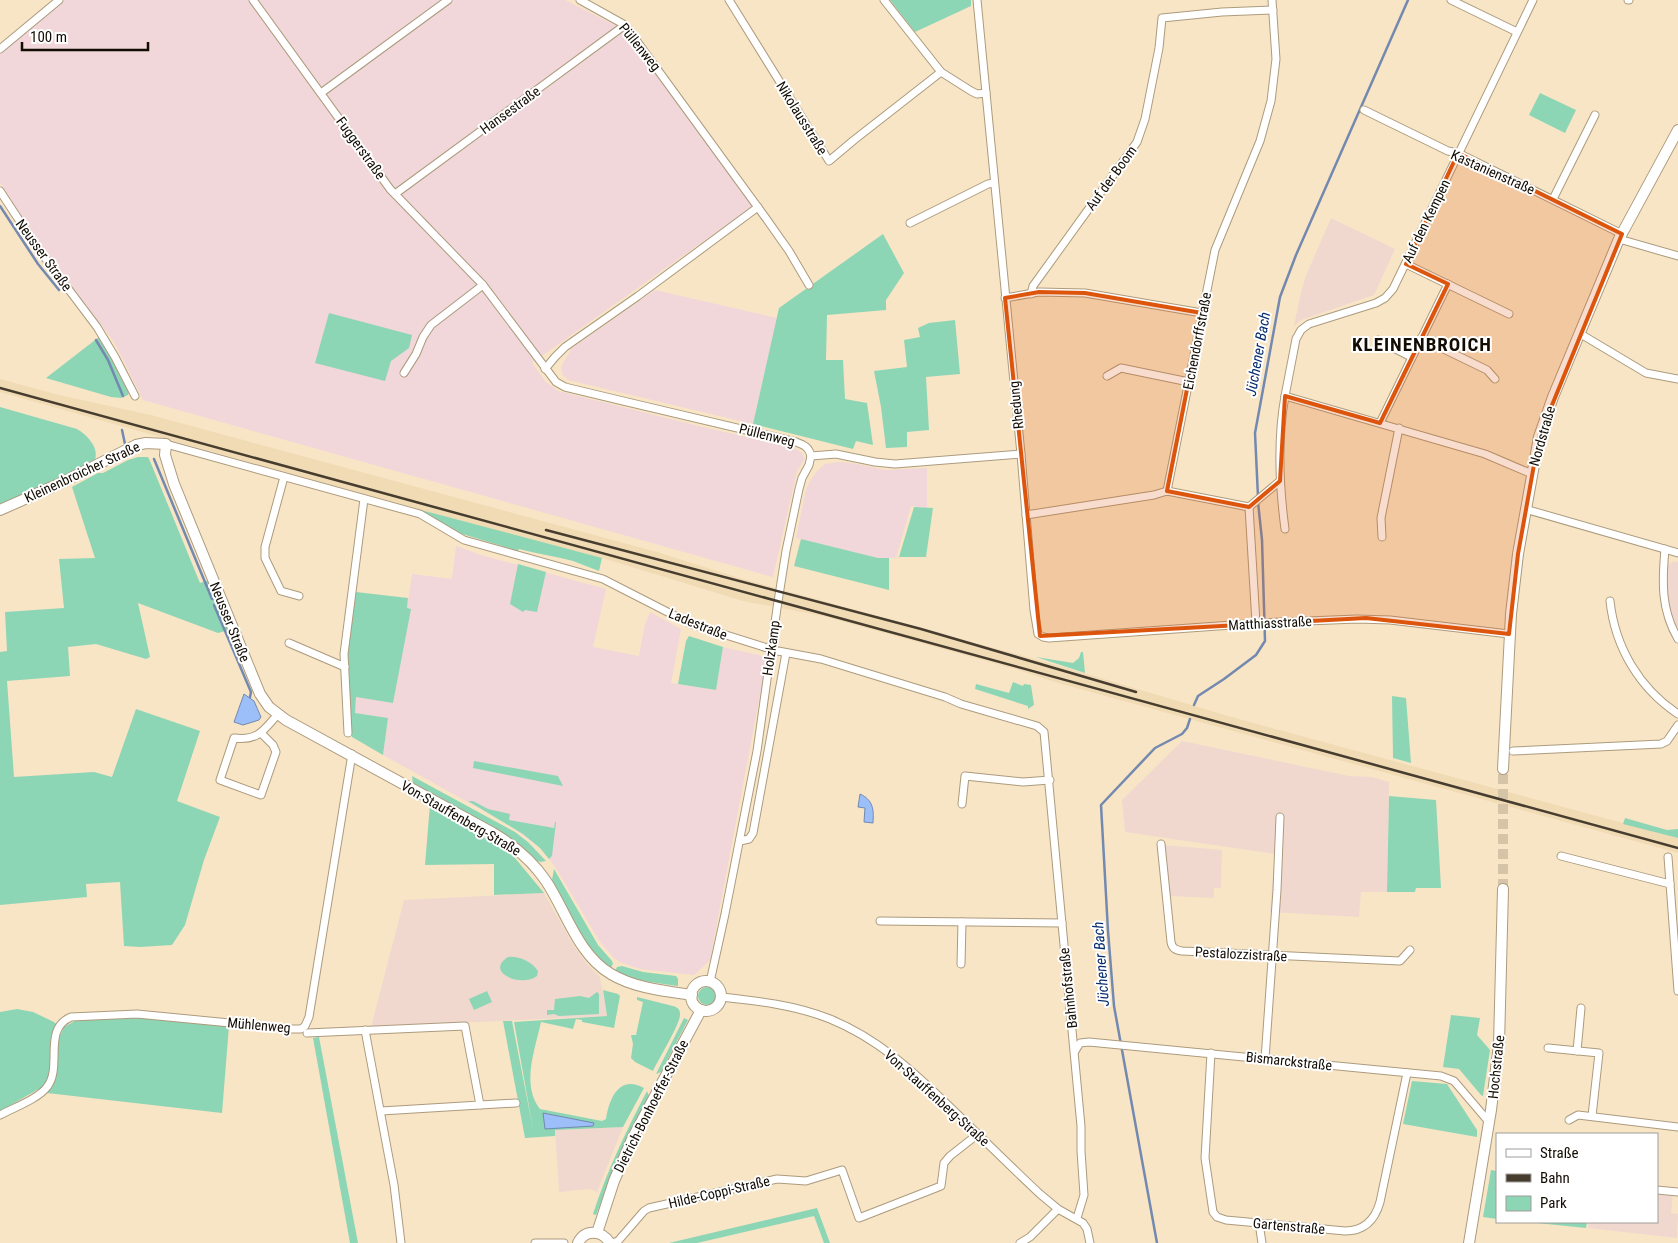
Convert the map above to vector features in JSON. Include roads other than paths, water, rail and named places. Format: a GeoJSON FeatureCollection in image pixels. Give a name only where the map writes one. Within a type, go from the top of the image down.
{"type":"FeatureCollection","features":[{"type":"Feature","properties":{"kind":"street"},"geometry":{"type":"LineString","coordinates":[[0,49],[59,0]]}},
{"type":"Feature","properties":{"kind":"street","name":"Fuggerstraße"},"geometry":{"type":"LineString","coordinates":[[252,0],[395,194],[483,285]]}},
{"type":"Feature","properties":{"kind":"street"},"geometry":{"type":"LineString","coordinates":[[321,93],[448,0]]}},
{"type":"Feature","properties":{"kind":"street","name":"Püllenweg"},"geometry":{"type":"LineString","coordinates":[[580,0],[625,25],[758,207],[788,251],[808,285]]}},
{"type":"Feature","properties":{"kind":"street"},"geometry":{"type":"LineString","coordinates":[[884,0],[941,72],[971,91],[978,94],[986,93]]}},
{"type":"Feature","properties":{"kind":"street","name":"Rhedung"},"geometry":{"type":"LineString","coordinates":[[977,0],[1036,628]]}},
{"type":"Feature","properties":{"kind":"street","name":"Eichendorffstraße"},"geometry":{"type":"LineString","coordinates":[[1167,491],[1215,250],[1256,150],[1271,101],[1276,59],[1272,0]]}},
{"type":"Feature","properties":{"kind":"street"},"geometry":{"type":"LineString","coordinates":[[1451,0],[1518,32]]}},
{"type":"Feature","properties":{"kind":"street","name":"Auf den Kempen"},"geometry":{"type":"LineString","coordinates":[[1285,529],[1280,481],[1280,434],[1296,339],[1301,330],[1309,324],[1367,307],[1382,300],[1393,290],[1533,0]]}},
{"type":"Feature","properties":{"kind":"street","name":"Nikolausstraße"},"geometry":{"type":"LineString","coordinates":[[732,1],[829,161],[941,72]]}},
{"type":"Feature","properties":{"kind":"street","name":"Auf der Boom"},"geometry":{"type":"LineString","coordinates":[[1031,294],[1033,286],[1137,142],[1145,119],[1159,48],[1162,18],[1273,10]]}},
{"type":"Feature","properties":{"kind":"street","name":"Hansestraße"},"geometry":{"type":"LineString","coordinates":[[395,194],[625,25]]}},
{"type":"Feature","properties":{"kind":"street","name":"Kastanienstraße"},"geometry":{"type":"LineString","coordinates":[[1364,110],[1553,199],[1620,237],[1678,256]]}},
{"type":"Feature","properties":{"kind":"street"},"geometry":{"type":"LineString","coordinates":[[1553,199],[1595,115]]}},
{"type":"Feature","properties":{"kind":"street","name":"Nordstraße"},"geometry":{"type":"LineString","coordinates":[[1503,769],[1509,634],[1517,562],[1540,437],[1579,333],[1620,237],[1678,130]]}},
{"type":"Feature","properties":{"kind":"street"},"geometry":{"type":"LineString","coordinates":[[910,223],[988,184],[994,183]]}},
{"type":"Feature","properties":{"kind":"street","name":"Neusser Straße"},"geometry":{"type":"LineString","coordinates":[[0,191],[41,254],[97,327],[135,396]]}},
{"type":"Feature","properties":{"kind":"street"},"geometry":{"type":"LineString","coordinates":[[546,370],[555,357],[566,347],[758,207]]}},
{"type":"Feature","properties":{"kind":"street"},"geometry":{"type":"LineString","coordinates":[[1406,264],[1509,314]]}},
{"type":"Feature","properties":{"kind":"street"},"geometry":{"type":"LineString","coordinates":[[1380,423],[1448,284]]}},
{"type":"Feature","properties":{"kind":"street"},"geometry":{"type":"LineString","coordinates":[[404,373],[431,325],[483,285]]}},
{"type":"Feature","properties":{"kind":"street","name":"Püllenweg"},"geometry":{"type":"LineString","coordinates":[[483,285],[546,370],[556,382],[565,387],[796,442],[806,447],[810,451],[811,456],[836,454],[895,464],[1021,454]]}},
{"type":"Feature","properties":{"kind":"street"},"geometry":{"type":"LineString","coordinates":[[1005,298],[1039,292],[1091,293],[1202,312]]}},
{"type":"Feature","properties":{"kind":"street"},"geometry":{"type":"LineString","coordinates":[[1579,333],[1646,373],[1678,379]]}},
{"type":"Feature","properties":{"kind":"street"},"geometry":{"type":"LineString","coordinates":[[1421,338],[1487,370],[1495,379]]}},
{"type":"Feature","properties":{"kind":"street"},"geometry":{"type":"LineString","coordinates":[[1378,340],[1411,357]]}},
{"type":"Feature","properties":{"kind":"street"},"geometry":{"type":"LineString","coordinates":[[1107,376],[1121,368],[1189,382]]}},
{"type":"Feature","properties":{"kind":"street"},"geometry":{"type":"LineString","coordinates":[[1285,396],[1485,454],[1532,474]]}},
{"type":"Feature","properties":{"kind":"street"},"geometry":{"type":"LineString","coordinates":[[1382,536],[1382,518],[1399,428]]}},
{"type":"Feature","properties":{"kind":"street","name":"Kleinenbroicher Straße"},"geometry":{"type":"LineString","coordinates":[[0,510],[55,486],[136,445],[146,443],[166,444]]}},
{"type":"Feature","properties":{"kind":"street","name":"Neusser Straße"},"geometry":{"type":"LineString","coordinates":[[166,444],[165,455],[174,484],[260,694],[269,707],[278,714],[352,754]]}},
{"type":"Feature","properties":{"kind":"street","name":"Ladestraße"},"geometry":{"type":"LineString","coordinates":[[166,444],[424,516],[464,540],[604,579],[691,624],[778,651],[821,659],[1041,728]]}},
{"type":"Feature","properties":{"kind":"street","name":"Holzkamp"},"geometry":{"type":"LineString","coordinates":[[710,982],[740,841],[758,741],[786,551],[799,489],[811,456]]}},
{"type":"Feature","properties":{"kind":"street"},"geometry":{"type":"LineString","coordinates":[[284,476],[264,556],[281,591],[299,596]]}},
{"type":"Feature","properties":{"kind":"street"},"geometry":{"type":"LineString","coordinates":[[1026,515],[1154,495],[1167,491],[1251,505],[1280,481]]}},
{"type":"Feature","properties":{"kind":"street"},"geometry":{"type":"LineString","coordinates":[[348,733],[344,667],[364,499]]}},
{"type":"Feature","properties":{"kind":"street"},"geometry":{"type":"LineString","coordinates":[[1251,505],[1258,623]]}},
{"type":"Feature","properties":{"kind":"street"},"geometry":{"type":"LineString","coordinates":[[1526,509],[1678,553]]}},
{"type":"Feature","properties":{"kind":"street"},"geometry":{"type":"LineString","coordinates":[[1665,549],[1662,580],[1663,600],[1668,620],[1678,639]]}},
{"type":"Feature","properties":{"kind":"street"},"geometry":{"type":"LineString","coordinates":[[1610,601],[1618,638],[1635,671],[1652,692],[1678,714]]}},
{"type":"Feature","properties":{"kind":"street","name":"Matthiasstraße"},"geometry":{"type":"LineString","coordinates":[[1036,628],[1040,636],[1049,638],[1291,621],[1374,619],[1509,634]]}},
{"type":"Feature","properties":{"kind":"street"},"geometry":{"type":"LineString","coordinates":[[289,642],[344,667]]}},
{"type":"Feature","properties":{"kind":"street","name":"Holzkamp"},"geometry":{"type":"LineString","coordinates":[[740,841],[748,840],[753,833],[786,653]]}},
{"type":"Feature","properties":{"kind":"street"},"geometry":{"type":"LineString","coordinates":[[262,733],[273,745],[276,752],[261,795],[220,780],[234,738],[251,738],[262,733],[278,714]]}},
{"type":"Feature","properties":{"kind":"street"},"geometry":{"type":"LineString","coordinates":[[1514,751],[1661,744],[1667,741],[1678,725]]}},
{"type":"Feature","properties":{"kind":"street","name":"Bahnhofstraße"},"geometry":{"type":"LineString","coordinates":[[1041,728],[1045,734],[1050,780],[1082,1126],[1081,1151],[1084,1192],[1083,1203],[1077,1218]]}},
{"type":"Feature","properties":{"kind":"street","name":"Von-Stauffenberg-Straße"},"geometry":{"type":"LineString","coordinates":[[352,754],[493,833],[527,856],[547,882],[584,948],[605,971],[630,983],[692,995]]}},
{"type":"Feature","properties":{"kind":"street","name":"Mühlenweg"},"geometry":{"type":"LineString","coordinates":[[0,1116],[41,1093],[48,1087],[52,1078],[57,1029],[62,1022],[71,1017],[137,1014],[292,1029],[300,1029],[305,1026],[309,1017],[352,754]]}},
{"type":"Feature","properties":{"kind":"street"},"geometry":{"type":"LineString","coordinates":[[962,804],[964,776],[1023,782],[1050,780]]}},
{"type":"Feature","properties":{"kind":"street"},"geometry":{"type":"LineString","coordinates":[[1265,1058],[1278,890],[1280,817]]}},
{"type":"Feature","properties":{"kind":"street","name":"Pestalozzistraße"},"geometry":{"type":"LineString","coordinates":[[1161,844],[1171,942],[1174,948],[1182,951],[1400,961],[1410,950]]}},
{"type":"Feature","properties":{"kind":"street"},"geometry":{"type":"LineString","coordinates":[[1560,856],[1670,884]]}},
{"type":"Feature","properties":{"kind":"street"},"geometry":{"type":"LineString","coordinates":[[1668,857],[1676,934],[1678,991]]}},
{"type":"Feature","properties":{"kind":"street","name":"Hochstraße"},"geometry":{"type":"LineString","coordinates":[[1469,1243],[1489,1122],[1500,1037],[1502,889]]}},
{"type":"Feature","properties":{"kind":"street"},"geometry":{"type":"LineString","coordinates":[[880,921],[1062,924]]}},
{"type":"Feature","properties":{"kind":"street"},"geometry":{"type":"LineString","coordinates":[[961,964],[962,922]]}},
{"type":"Feature","properties":{"kind":"street"},"geometry":{"type":"LineString","coordinates":[[706,981],[710,982],[720,989],[721,997],[718,1006],[714,1009],[710,1011],[701,1010],[694,1004],[692,991],[698,984],[706,981]]}},
{"type":"Feature","properties":{"kind":"street","name":"Von-Stauffenberg-Straße"},"geometry":{"type":"LineString","coordinates":[[721,997],[799,1009],[853,1029],[884,1048],[903,1062],[1040,1194],[1058,1208],[1077,1218]]}},
{"type":"Feature","properties":{"kind":"street"},"geometry":{"type":"LineString","coordinates":[[1577,1051],[1582,1008]]}},
{"type":"Feature","properties":{"kind":"street","name":"Dietrich-Bonhoeffer-Straße"},"geometry":{"type":"LineString","coordinates":[[597,1232],[611,1188],[630,1142],[701,1010]]}},
{"type":"Feature","properties":{"kind":"street"},"geometry":{"type":"LineString","coordinates":[[307,1033],[465,1026],[480,1105]]}},
{"type":"Feature","properties":{"kind":"street"},"geometry":{"type":"LineString","coordinates":[[365,1030],[394,1185],[401,1243]]}},
{"type":"Feature","properties":{"kind":"street","name":"Bismarckstraße"},"geometry":{"type":"LineString","coordinates":[[1075,1052],[1082,1042],[1441,1076],[1452,1080],[1489,1122]]}},
{"type":"Feature","properties":{"kind":"street"},"geometry":{"type":"LineString","coordinates":[[1548,1048],[1599,1053],[1592,1116]]}},
{"type":"Feature","properties":{"kind":"street","name":"Gartenstraße"},"geometry":{"type":"LineString","coordinates":[[1211,1053],[1205,1158],[1212,1208],[1215,1216],[1220,1219],[1259,1223],[1349,1231],[1361,1228],[1372,1220],[1380,1202],[1408,1073]]}},
{"type":"Feature","properties":{"kind":"street"},"geometry":{"type":"LineString","coordinates":[[381,1111],[516,1103]]}},
{"type":"Feature","properties":{"kind":"street"},"geometry":{"type":"LineString","coordinates":[[1569,1120],[1578,1115],[1678,1127]]}},
{"type":"Feature","properties":{"kind":"street","name":"Hilde-Coppi-Straße"},"geometry":{"type":"LineString","coordinates":[[611,1243],[618,1241],[642,1213],[649,1208],[778,1178],[806,1181],[842,1170],[859,1218],[941,1186],[944,1163],[978,1134]]}},
{"type":"Feature","properties":{"kind":"street"},"geometry":{"type":"LineString","coordinates":[[1658,1190],[1678,1192]]}},
{"type":"Feature","properties":{"kind":"street"},"geometry":{"type":"LineString","coordinates":[[1020,1243],[1028,1239],[1058,1208]]}},
{"type":"Feature","properties":{"kind":"street"},"geometry":{"type":"LineString","coordinates":[[1077,1218],[1086,1227],[1090,1243]]}},
{"type":"Feature","properties":{"kind":"street"},"geometry":{"type":"LineString","coordinates":[[1259,1223],[1262,1243]]}},
{"type":"Feature","properties":{"kind":"street"},"geometry":{"type":"LineString","coordinates":[[578,1243],[582,1236],[587,1233],[597,1232],[611,1243]]}},
{"type":"Feature","properties":{"kind":"street"},"geometry":{"type":"LineString","coordinates":[[535,1243],[564,1243]]}},
{"type":"Feature","properties":{"kind":"water"},"geometry":{"type":"Polygon","coordinates":[[[244,694],[254,701],[261,717],[259,720],[243,725],[234,722],[244,694]]]}},
{"type":"Feature","properties":{"kind":"water"},"geometry":{"type":"Polygon","coordinates":[[[860,794],[868,799],[872,806],[873,823],[864,822],[865,808],[858,807],[860,794]]]}},
{"type":"Feature","properties":{"kind":"water"},"geometry":{"type":"Polygon","coordinates":[[[543,1113],[594,1123],[593,1126],[545,1129],[543,1113]]]}},
{"type":"Feature","properties":{"kind":"waterway","name":"Jüchener Bach"},"geometry":{"type":"LineString","coordinates":[[1258,497],[1255,433],[1280,297],[1296,255],[1408,0]]}},
{"type":"Feature","properties":{"kind":"waterway"},"geometry":{"type":"LineString","coordinates":[[0,206],[38,264],[59,290]]}},
{"type":"Feature","properties":{"kind":"waterway"},"geometry":{"type":"LineString","coordinates":[[96,340],[108,360],[123,396]]}},
{"type":"Feature","properties":{"kind":"waterway"},"geometry":{"type":"LineString","coordinates":[[122,430],[125,444]]}},
{"type":"Feature","properties":{"kind":"waterway"},"geometry":{"type":"LineString","coordinates":[[154,459],[212,599]]}},
{"type":"Feature","properties":{"kind":"waterway","name":"Jüchener Bach"},"geometry":{"type":"LineString","coordinates":[[1194,705],[1198,696],[1256,655],[1265,641],[1262,540],[1258,502]]}},
{"type":"Feature","properties":{"kind":"waterway"},"geometry":{"type":"LineString","coordinates":[[214,605],[251,692],[250,697]]}},
{"type":"Feature","properties":{"kind":"waterway","name":"Jüchener Bach"},"geometry":{"type":"LineString","coordinates":[[1157,1243],[1114,1006],[1101,805],[1155,748],[1182,734],[1187,728],[1190,719]]}},
{"type":"Feature","properties":{"kind":"tunnel"},"geometry":{"type":"LineString","coordinates":[[1503,769],[1503,889]]}},
{"type":"Feature","properties":{"kind":"railway"},"geometry":{"type":"LineString","coordinates":[[0,388],[1678,848]]}},
{"type":"Feature","properties":{"kind":"railway"},"geometry":{"type":"LineString","coordinates":[[546,530],[921,629],[1136,692]]}},
{"type":"Feature","properties":{"kind":"district","name":"KLEINENBROICH"},"geometry":{"type":"Point","coordinates":[1422,344]}}]}
